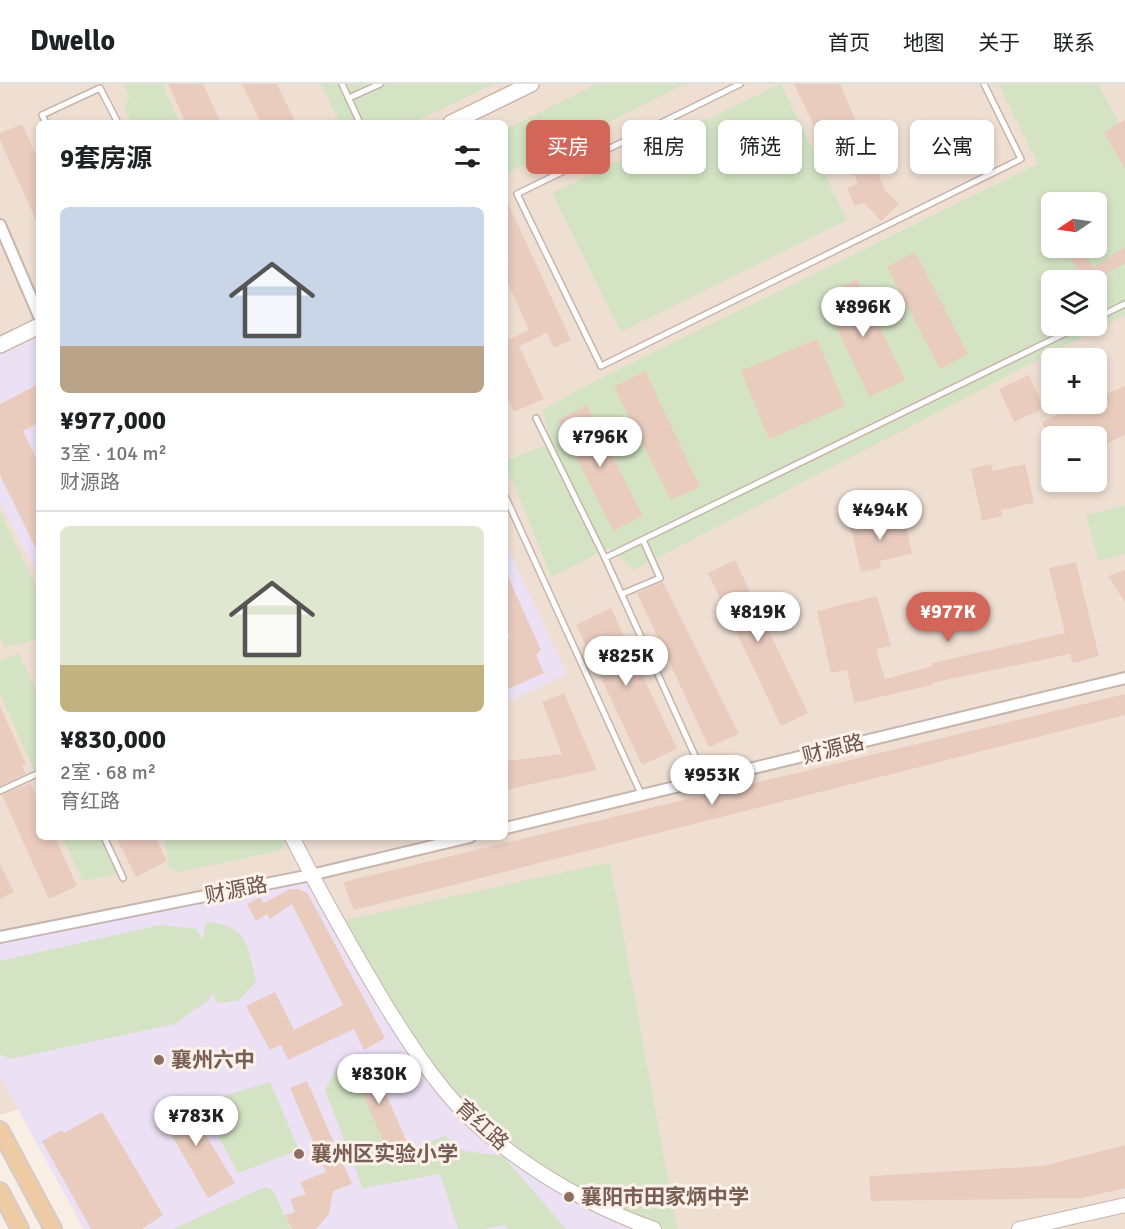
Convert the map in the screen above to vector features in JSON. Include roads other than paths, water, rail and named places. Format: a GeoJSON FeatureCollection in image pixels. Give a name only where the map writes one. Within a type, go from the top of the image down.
{"type":"FeatureCollection","features":[{"type":"Feature","properties":{"kind":"main road"},"geometry":{"type":"LineString","coordinates":[[458,120],[531,84]]}},
{"type":"Feature","properties":{"kind":"main road"},"geometry":{"type":"LineString","coordinates":[[0,345],[36,327]]}},
{"type":"Feature","properties":{"kind":"main road"},"geometry":{"type":"LineString","coordinates":[[0,1130],[53,1229]]}},
{"type":"Feature","properties":{"kind":"main road"},"geometry":{"type":"LineString","coordinates":[[0,1191],[20,1229]]}},
{"type":"Feature","properties":{"kind":"street"},"geometry":{"type":"LineString","coordinates":[[0,225],[36,309]]}},
{"type":"Feature","properties":{"kind":"street","name":"财源路"},"geometry":{"type":"LineString","coordinates":[[508,828],[1125,678]]}},
{"type":"Feature","properties":{"kind":"street","name":"育红路"},"geometry":{"type":"LineString","coordinates":[[294,840],[336,922],[408,1040],[446,1092],[484,1132],[544,1175],[624,1219],[654,1229]]}},
{"type":"Feature","properties":{"kind":"street","name":"财源路"},"geometry":{"type":"LineString","coordinates":[[0,937],[311,875],[457,840]]}},
{"type":"Feature","properties":{"kind":"street"},"geometry":{"type":"LineString","coordinates":[[1019,1229],[1125,1205]]}},
{"type":"Feature","properties":{"kind":"lane"},"geometry":{"type":"LineString","coordinates":[[342,84],[359,120]]}},
{"type":"Feature","properties":{"kind":"lane"},"geometry":{"type":"LineString","coordinates":[[349,98],[380,84]]}},
{"type":"Feature","properties":{"kind":"lane"},"geometry":{"type":"LineString","coordinates":[[740,84],[517,194],[601,366],[1021,159],[985,84]]}},
{"type":"Feature","properties":{"kind":"lane"},"geometry":{"type":"LineString","coordinates":[[44,120],[42,115],[100,88],[116,120]]}},
{"type":"Feature","properties":{"kind":"lane"},"geometry":{"type":"LineString","coordinates":[[1107,313],[1125,304]]}},
{"type":"Feature","properties":{"kind":"lane"},"geometry":{"type":"LineString","coordinates":[[605,558],[1060,336]]}},
{"type":"Feature","properties":{"kind":"lane"},"geometry":{"type":"LineString","coordinates":[[536,418],[622,594],[706,780]]}},
{"type":"Feature","properties":{"kind":"lane"},"geometry":{"type":"LineString","coordinates":[[508,502],[642,796]]}},
{"type":"Feature","properties":{"kind":"lane"},"geometry":{"type":"LineString","coordinates":[[622,594],[660,578],[643,540]]}},
{"type":"Feature","properties":{"kind":"lane"},"geometry":{"type":"LineString","coordinates":[[0,791],[36,774]]}},
{"type":"Feature","properties":{"kind":"lane"},"geometry":{"type":"LineString","coordinates":[[105,840],[123,878]]}},
{"type":"Feature","properties":{"kind":"place","name":"襄州六中"},"geometry":{"type":"Point","coordinates":[159,1060]}},
{"type":"Feature","properties":{"kind":"place","name":"襄州区实验小学"},"geometry":{"type":"Point","coordinates":[299,1154]}},
{"type":"Feature","properties":{"kind":"place","name":"襄阳市田家炳中学"},"geometry":{"type":"Point","coordinates":[569,1197]}}]}
